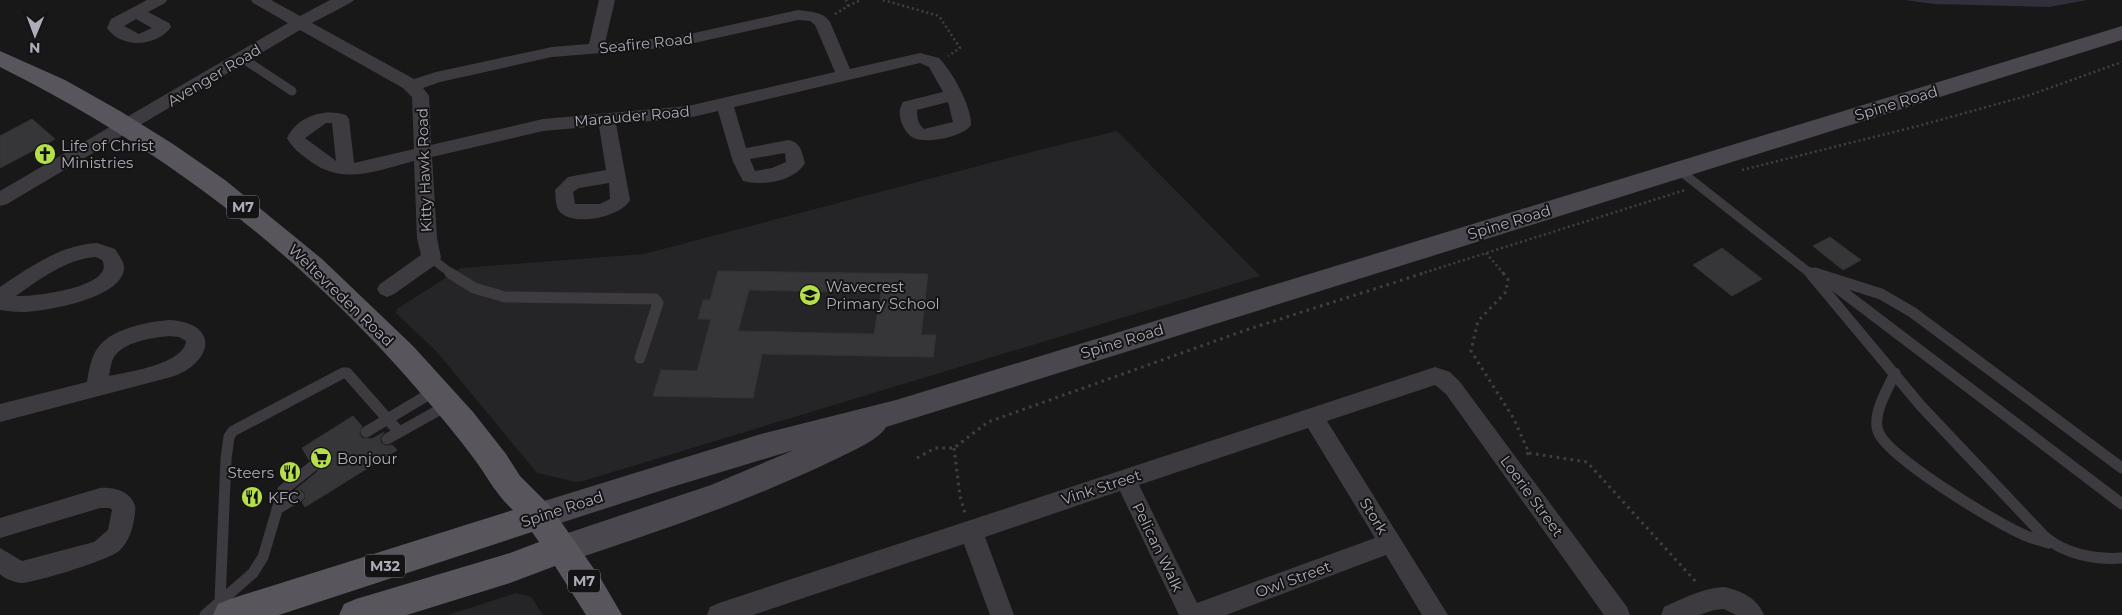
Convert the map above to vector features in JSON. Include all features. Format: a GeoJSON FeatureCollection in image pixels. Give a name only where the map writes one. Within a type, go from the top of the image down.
{"type":"FeatureCollection","features":[{"type":"Feature","properties":{"kind":"main road","name":"Spine Road"},"geometry":{"type":"LineString","coordinates":[[225,608],[539,516],[767,444],[827,427],[896,412],[1682,180],[2122,33]]}},
{"type":"Feature","properties":{"kind":"main road","name":"Weltevreden Road"},"geometry":{"type":"LineString","coordinates":[[0,58],[86,102],[222,190],[315,267],[363,312],[442,397],[496,465],[506,483],[539,516],[606,615]]}},
{"type":"Feature","properties":{"kind":"main road","name":"Spine Road"},"geometry":{"type":"LineString","coordinates":[[356,615],[510,568],[734,491],[831,449],[896,412]]}},
{"type":"Feature","properties":{"kind":"street"},"geometry":{"type":"LineString","coordinates":[[136,12],[159,0]]}},
{"type":"Feature","properties":{"kind":"street","name":"Kitty Hawk Road"},"geometry":{"type":"LineString","coordinates":[[260,0],[418,91],[421,100],[427,238],[431,258]]}},
{"type":"Feature","properties":{"kind":"street","name":"Avenger Road"},"geometry":{"type":"LineString","coordinates":[[0,199],[127,127],[331,5],[346,0]]}},
{"type":"Feature","properties":{"kind":"street"},"geometry":{"type":"LineString","coordinates":[[596,48],[606,0]]}},
{"type":"Feature","properties":{"kind":"street","name":"Seafire Road"},"geometry":{"type":"LineString","coordinates":[[412,86],[436,77],[538,55],[596,48],[676,42],[794,16],[810,16],[822,22]]}},
{"type":"Feature","properties":{"kind":"street"},"geometry":{"type":"LineString","coordinates":[[822,22],[844,75]]}},
{"type":"Feature","properties":{"kind":"street","name":"Marauder Road"},"geometry":{"type":"LineString","coordinates":[[346,169],[543,125],[677,114],[911,59],[932,62]]}},
{"type":"Feature","properties":{"kind":"street"},"geometry":{"type":"LineString","coordinates":[[932,62],[953,95]]}},
{"type":"Feature","properties":{"kind":"street"},"geometry":{"type":"LineString","coordinates":[[724,104],[740,155]]}},
{"type":"Feature","properties":{"kind":"street"},"geometry":{"type":"LineString","coordinates":[[606,119],[616,175]]}},
{"type":"Feature","properties":{"kind":"street"},"geometry":{"type":"LineString","coordinates":[[0,297],[63,257],[90,251],[100,252],[108,254],[114,264],[113,273],[109,280],[89,290],[31,304],[0,302]]}},
{"type":"Feature","properties":{"kind":"street"},"geometry":{"type":"LineString","coordinates":[[388,288],[431,258]]}},
{"type":"Feature","properties":{"kind":"street","name":"Vink Street"},"geometry":{"type":"LineString","coordinates":[[719,615],[763,608],[971,530],[1430,376],[1443,378]]}},
{"type":"Feature","properties":{"kind":"street","name":"Loerie Street"},"geometry":{"type":"LineString","coordinates":[[1443,378],[1453,388],[1618,615]]}},
{"type":"Feature","properties":{"kind":"street"},"geometry":{"type":"LineString","coordinates":[[0,413],[97,388]]}},
{"type":"Feature","properties":{"kind":"street","name":"Stork"},"geometry":{"type":"LineString","coordinates":[[1312,416],[1436,615]]}},
{"type":"Feature","properties":{"kind":"street","name":"Pelican Walk"},"geometry":{"type":"LineString","coordinates":[[1125,479],[1191,615]]}},
{"type":"Feature","properties":{"kind":"street"},"geometry":{"type":"LineString","coordinates":[[0,528],[100,498],[111,497],[119,500],[124,507],[119,536],[111,545],[100,551],[22,572],[12,570],[0,559]]}},
{"type":"Feature","properties":{"kind":"street"},"geometry":{"type":"LineString","coordinates":[[971,530],[1002,615]]}},
{"type":"Feature","properties":{"kind":"street","name":"Owl Street"},"geometry":{"type":"LineString","coordinates":[[1195,615],[1391,543]]}},
{"type":"Feature","properties":{"kind":"street"},"geometry":{"type":"LineString","coordinates":[[1672,615],[1711,599],[1725,598],[1741,604],[1752,615]]}},
{"type":"Feature","properties":{"kind":"lane"},"geometry":{"type":"LineString","coordinates":[[242,58],[292,91]]}},
{"type":"Feature","properties":{"kind":"lane"},"geometry":{"type":"LineString","coordinates":[[1682,180],[1808,271],[1824,278],[1881,294],[1912,312],[2122,468]]}},
{"type":"Feature","properties":{"kind":"lane"},"geometry":{"type":"LineString","coordinates":[[431,258],[456,279],[488,295],[505,297],[655,299],[658,304],[640,358]]}},
{"type":"Feature","properties":{"kind":"lane"},"geometry":{"type":"LineString","coordinates":[[1808,271],[1922,406],[2016,509],[2055,544]]}},
{"type":"Feature","properties":{"kind":"lane"},"geometry":{"type":"LineString","coordinates":[[1824,278],[2122,504]]}},
{"type":"Feature","properties":{"kind":"lane"},"geometry":{"type":"LineString","coordinates":[[225,608],[226,459],[229,437],[233,431],[343,373],[347,373],[399,432]]}},
{"type":"Feature","properties":{"kind":"lane"},"geometry":{"type":"LineString","coordinates":[[1896,374],[1877,416],[1878,431],[1888,446],[1929,477],[2021,534],[2095,558],[2110,560],[2122,558]]}},
{"type":"Feature","properties":{"kind":"lane"},"geometry":{"type":"LineString","coordinates":[[366,432],[388,419],[442,397]]}},
{"type":"Feature","properties":{"kind":"lane"},"geometry":{"type":"LineString","coordinates":[[387,439],[399,432],[442,397]]}},
{"type":"Feature","properties":{"kind":"lane"},"geometry":{"type":"LineString","coordinates":[[205,615],[225,608],[253,573],[259,563],[285,487],[313,466]]}},
{"type":"Feature","properties":{"kind":"lane"},"geometry":{"type":"LineString","coordinates":[[277,509],[299,496]]}},
{"type":"Feature","properties":{"kind":"path"},"geometry":{"type":"LineString","coordinates":[[846,0],[848,6]]}},
{"type":"Feature","properties":{"kind":"path"},"geometry":{"type":"LineString","coordinates":[[822,22],[861,0]]}},
{"type":"Feature","properties":{"kind":"path"},"geometry":{"type":"LineString","coordinates":[[882,0],[939,16],[960,48],[932,62]]}},
{"type":"Feature","properties":{"kind":"path"},"geometry":{"type":"LineString","coordinates":[[1740,171],[1918,126],[2030,95],[2122,62]]}},
{"type":"Feature","properties":{"kind":"path"},"geometry":{"type":"LineString","coordinates":[[917,458],[935,448],[954,448],[988,422],[1045,401],[1249,329],[1486,253],[1682,180]]}},
{"type":"Feature","properties":{"kind":"path"},"geometry":{"type":"LineString","coordinates":[[1486,253],[1508,279],[1506,292],[1478,321],[1471,351],[1514,419],[1529,453]]}},
{"type":"Feature","properties":{"kind":"path"},"geometry":{"type":"LineString","coordinates":[[954,448],[960,496],[971,530]]}},
{"type":"Feature","properties":{"kind":"path"},"geometry":{"type":"LineString","coordinates":[[1508,463],[1529,453],[1587,462],[1711,599]]}},
{"type":"Feature","properties":{"kind":"shaded area"},"geometry":{"type":"Polygon","coordinates":[[[1905,0],[2087,0],[2049,7],[1934,4],[1905,0]]]}},
{"type":"Feature","properties":{"kind":"shaded area","name":"Wavecrest Primary School"},"geometry":{"type":"Polygon","coordinates":[[[1117,131],[1260,276],[583,481],[576,482],[537,473],[437,352],[396,313],[397,309],[461,268],[644,254],[1117,131]]]}},
{"type":"Feature","properties":{"kind":"shaded area"},"geometry":{"type":"Polygon","coordinates":[[[516,593],[531,597],[543,615],[448,615],[516,593]]]}},
{"type":"Feature","properties":{"kind":"building"},"geometry":{"type":"Polygon","coordinates":[[[32,119],[55,139],[0,168],[0,136],[32,119]]]}},
{"type":"Feature","properties":{"kind":"building"},"geometry":{"type":"Polygon","coordinates":[[[1830,237],[1861,260],[1843,270],[1813,246],[1830,237]]]}},
{"type":"Feature","properties":{"kind":"building"},"geometry":{"type":"Polygon","coordinates":[[[1722,248],[1762,279],[1732,296],[1693,265],[1722,248]]]}},
{"type":"Feature","properties":{"kind":"building"},"geometry":{"type":"Polygon","coordinates":[[[718,271],[928,274],[921,335],[936,335],[933,357],[762,354],[753,398],[653,396],[661,370],[697,371],[711,319],[698,319],[703,300],[710,300],[718,271]],[[749,290],[738,331],[874,334],[881,293],[749,290]]]}},
{"type":"Feature","properties":{"kind":"building"},"geometry":{"type":"Polygon","coordinates":[[[353,416],[362,426],[359,433],[362,438],[372,439],[384,432],[380,438],[381,443],[386,446],[392,445],[397,450],[305,507],[302,502],[305,499],[305,493],[302,490],[295,490],[317,472],[320,465],[316,460],[309,460],[302,448],[353,416]]]}},
{"type":"Feature","properties":{"kind":"place","name":"Life of Christ Ministries"},"geometry":{"type":"Point","coordinates":[45,154]}},
{"type":"Feature","properties":{"kind":"place","name":"Wavecrest Primary School"},"geometry":{"type":"Point","coordinates":[810,295]}},
{"type":"Feature","properties":{"kind":"place","name":"Bonjour"},"geometry":{"type":"Point","coordinates":[321,458]}},
{"type":"Feature","properties":{"kind":"place","name":"Steers"},"geometry":{"type":"Point","coordinates":[290,472]}},
{"type":"Feature","properties":{"kind":"place","name":"KFC"},"geometry":{"type":"Point","coordinates":[252,497]}}]}
